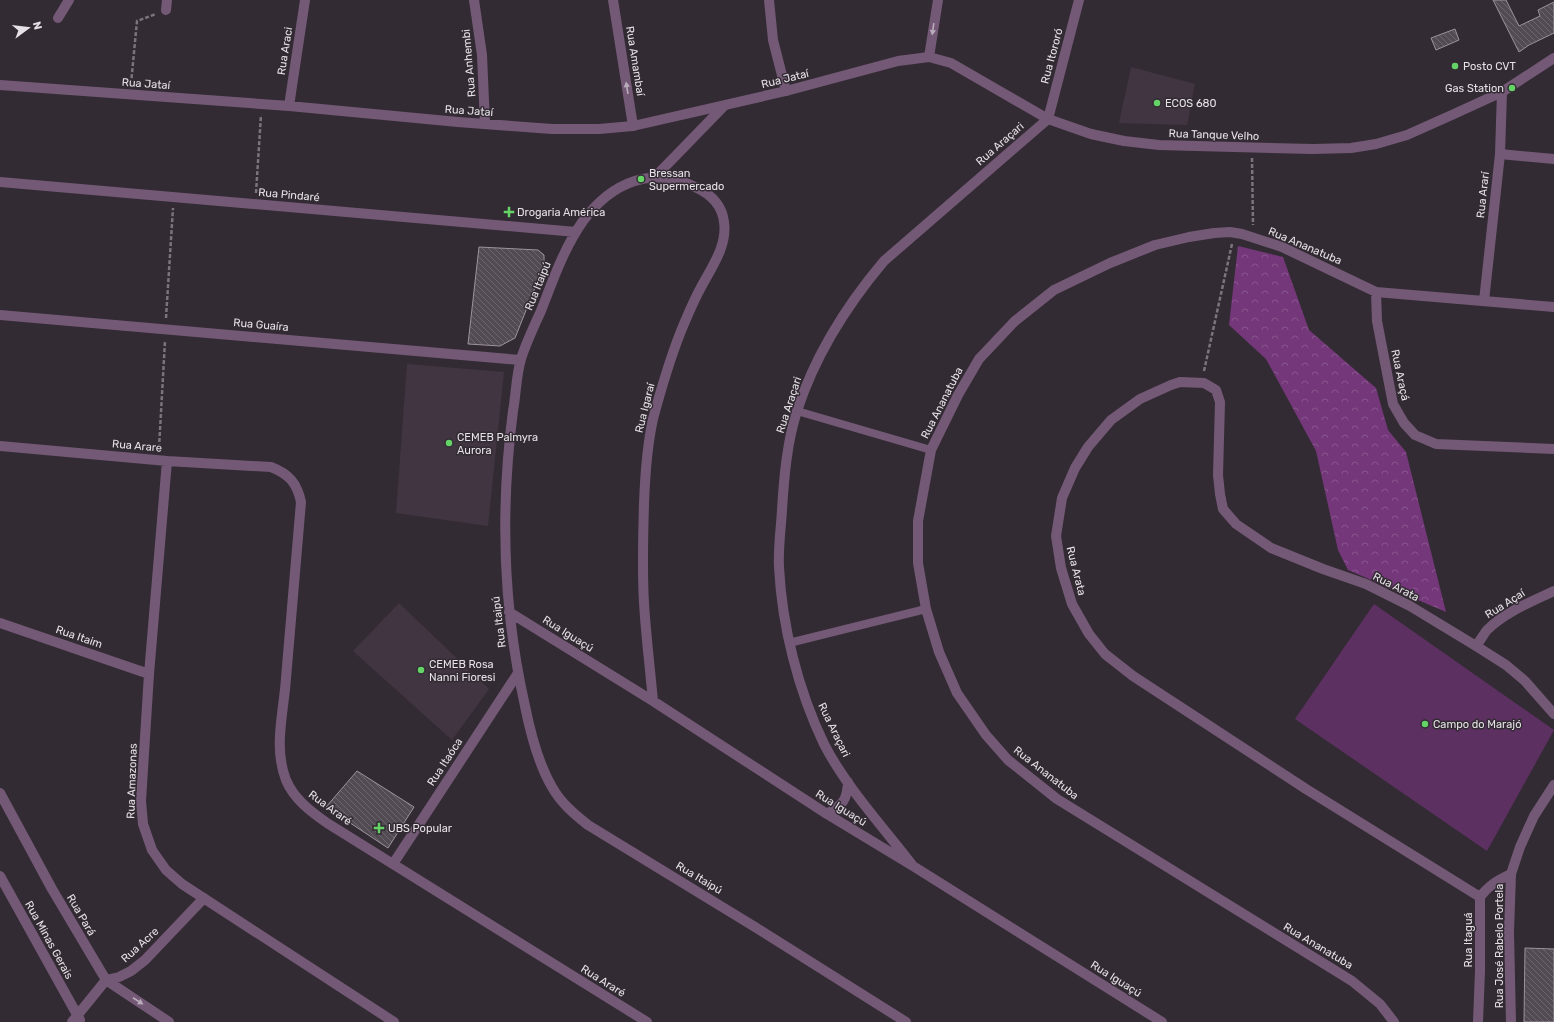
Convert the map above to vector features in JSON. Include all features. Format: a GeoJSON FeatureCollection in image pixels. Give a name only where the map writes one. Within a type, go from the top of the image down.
{"type":"FeatureCollection","features":[{"type":"Feature","properties":{"kind":"street"},"geometry":{"type":"LineString","coordinates":[[58,18],[69,0]]}},
{"type":"Feature","properties":{"kind":"street","name":"Rua Araci"},"geometry":{"type":"LineString","coordinates":[[289,106],[305,0]]}},
{"type":"Feature","properties":{"kind":"street","name":"Rua Anhembi"},"geometry":{"type":"LineString","coordinates":[[474,0],[482,55],[485,124]]}},
{"type":"Feature","properties":{"kind":"street","name":"Rua Amambaí"},"geometry":{"type":"LineString","coordinates":[[613,0],[633,126]]}},
{"type":"Feature","properties":{"kind":"street"},"geometry":{"type":"LineString","coordinates":[[769,0],[773,40],[786,91]]}},
{"type":"Feature","properties":{"kind":"street"},"geometry":{"type":"LineString","coordinates":[[929,57],[938,0]]}},
{"type":"Feature","properties":{"kind":"street","name":"Rua Itororó"},"geometry":{"type":"LineString","coordinates":[[1048,119],[1079,0]]}},
{"type":"Feature","properties":{"kind":"street","name":"Rua Jataí"},"geometry":{"type":"LineString","coordinates":[[0,85],[289,106],[458,122],[552,129],[599,129],[633,126],[786,91],[898,61],[929,57]]}},
{"type":"Feature","properties":{"kind":"street","name":"Rua Tanque Velho"},"geometry":{"type":"LineString","coordinates":[[929,57],[952,63],[1048,119],[1092,134],[1124,141],[1159,145],[1321,149],[1351,148],[1376,144],[1408,135],[1502,92],[1554,58]]}},
{"type":"Feature","properties":{"kind":"street","name":"Rua Ararí"},"geometry":{"type":"LineString","coordinates":[[1484,301],[1500,154],[1502,92]]}},
{"type":"Feature","properties":{"kind":"street"},"geometry":{"type":"LineString","coordinates":[[656,177],[724,106]]}},
{"type":"Feature","properties":{"kind":"street","name":"Rua Araçari"},"geometry":{"type":"LineString","coordinates":[[913,866],[848,782],[825,745],[807,704],[789,643],[784,617],[779,566],[784,484],[789,443],[797,411],[814,368],[835,328],[865,283],[884,261],[1048,119]]}},
{"type":"Feature","properties":{"kind":"street"},"geometry":{"type":"LineString","coordinates":[[1500,154],[1554,159]]}},
{"type":"Feature","properties":{"kind":"street","name":"Rua Itaipú"},"geometry":{"type":"LineString","coordinates":[[656,177],[643,179],[622,186],[605,197],[590,212],[576,232],[563,257],[520,360],[509,446],[506,494],[506,578],[518,673],[530,728],[551,787],[566,807],[588,825],[755,927],[906,1022]]}},
{"type":"Feature","properties":{"kind":"street","name":"Rua Igaraí"},"geometry":{"type":"LineString","coordinates":[[653,701],[644,603],[642,545],[645,474],[653,421],[668,367],[680,334],[697,295],[717,258],[724,240],[725,226],[722,213],[716,200],[707,193],[675,178],[656,177]]}},
{"type":"Feature","properties":{"kind":"street","name":"Rua Pindaré"},"geometry":{"type":"LineString","coordinates":[[0,182],[576,232]]}},
{"type":"Feature","properties":{"kind":"street","name":"Rua Ananatuba"},"geometry":{"type":"LineString","coordinates":[[1390,1020],[1380,1004],[1352,981],[1064,803],[1008,760],[986,735],[957,693],[939,652],[926,608],[918,563],[918,521],[931,450],[958,395],[979,359],[1015,321],[1054,290],[1110,263],[1155,245],[1214,233],[1230,232],[1282,246],[1376,292],[1554,307]]}},
{"type":"Feature","properties":{"kind":"street","name":"Rua Araçá"},"geometry":{"type":"LineString","coordinates":[[1376,292],[1377,321],[1393,404],[1404,424],[1415,435],[1436,444],[1554,449]]}},
{"type":"Feature","properties":{"kind":"street","name":"Rua Guaíra"},"geometry":{"type":"LineString","coordinates":[[0,315],[520,360]]}},
{"type":"Feature","properties":{"kind":"street","name":"Rua Arata"},"geometry":{"type":"LineString","coordinates":[[1480,897],[1306,789],[1133,676],[1105,654],[1088,634],[1072,604],[1061,568],[1056,536],[1062,498],[1075,468],[1088,447],[1111,420],[1140,399],[1180,382],[1204,383],[1212,387],[1219,396],[1220,402],[1218,475],[1220,494],[1223,509],[1236,524],[1271,548],[1323,569],[1366,584],[1404,603],[1476,646],[1506,664],[1525,681],[1554,714]]}},
{"type":"Feature","properties":{"kind":"street","name":"Rua Arare"},"geometry":{"type":"LineString","coordinates":[[0,446],[166,461],[271,467]]}},
{"type":"Feature","properties":{"kind":"street","name":"Rua Amazonas"},"geometry":{"type":"LineString","coordinates":[[166,461],[149,674],[141,801],[143,824],[152,850],[166,870],[182,884],[394,1022]]}},
{"type":"Feature","properties":{"kind":"street","name":"Rua Araré"},"geometry":{"type":"LineString","coordinates":[[271,467],[283,472],[293,481],[299,492],[301,502],[286,686],[280,735],[280,758],[286,779],[294,796],[308,810],[647,1022]]}},
{"type":"Feature","properties":{"kind":"street","name":"Rua Açaí"},"geometry":{"type":"LineString","coordinates":[[1476,646],[1486,631],[1500,620],[1517,609],[1554,591]]}},
{"type":"Feature","properties":{"kind":"street","name":"Rua Iguaçú"},"geometry":{"type":"LineString","coordinates":[[510,612],[653,701],[827,814],[1162,1022]]}},
{"type":"Feature","properties":{"kind":"street","name":"Rua Itaim"},"geometry":{"type":"LineString","coordinates":[[0,623],[149,674]]}},
{"type":"Feature","properties":{"kind":"street","name":"Rua Itaóca"},"geometry":{"type":"LineString","coordinates":[[393,864],[518,673]]}},
{"type":"Feature","properties":{"kind":"street"},"geometry":{"type":"LineString","coordinates":[[827,814],[838,807],[845,799],[848,782]]}},
{"type":"Feature","properties":{"kind":"street","name":"Rua José Rabelo Portela"},"geometry":{"type":"LineString","coordinates":[[1512,1022],[1509,932],[1511,874],[1520,847],[1531,822],[1554,784]]}},
{"type":"Feature","properties":{"kind":"street","name":"Rua Pará"},"geometry":{"type":"LineString","coordinates":[[0,793],[56,896],[106,980],[170,1022]]}},
{"type":"Feature","properties":{"kind":"street","name":"Rua Itaguá"},"geometry":{"type":"LineString","coordinates":[[1478,1022],[1480,897],[1494,882],[1511,874]]}},
{"type":"Feature","properties":{"kind":"street","name":"Rua Minas Gerais"},"geometry":{"type":"LineString","coordinates":[[0,876],[77,1020]]}},
{"type":"Feature","properties":{"kind":"street","name":"Rua Acre"},"geometry":{"type":"LineString","coordinates":[[106,980],[119,977],[131,971],[145,960],[204,898]]}},
{"type":"Feature","properties":{"kind":"street"},"geometry":{"type":"LineString","coordinates":[[77,1020],[106,980]]}},
{"type":"Feature","properties":{"kind":"lane"},"geometry":{"type":"LineString","coordinates":[[797,411],[931,450]]}},
{"type":"Feature","properties":{"kind":"lane"},"geometry":{"type":"LineString","coordinates":[[789,643],[926,608]]}},
{"type":"Feature","properties":{"kind":"path"},"geometry":{"type":"LineString","coordinates":[[129,95],[133,73],[137,21],[166,5]]}},
{"type":"Feature","properties":{"kind":"path"},"geometry":{"type":"LineString","coordinates":[[255,204],[262,104]]}},
{"type":"Feature","properties":{"kind":"path"},"geometry":{"type":"LineString","coordinates":[[1252,148],[1253,237]]}},
{"type":"Feature","properties":{"kind":"path"},"geometry":{"type":"LineString","coordinates":[[1204,373],[1232,244]]}},
{"type":"Feature","properties":{"kind":"shaded area","name":"ECOS 680"},"geometry":{"type":"Polygon","coordinates":[[[1131,67],[1195,84],[1187,125],[1119,123],[1131,67]]]}},
{"type":"Feature","properties":{"kind":"shaded area","name":"CEMEB Palmyra Aurora"},"geometry":{"type":"Polygon","coordinates":[[[407,364],[504,372],[488,526],[396,513],[407,364]]]}},
{"type":"Feature","properties":{"kind":"shaded area","name":"CEMEB Rosa Nanni Fioresi"},"geometry":{"type":"Polygon","coordinates":[[[399,603],[489,689],[452,740],[353,651],[399,603]]]}},
{"type":"Feature","properties":{"kind":"shaded area","name":"Campo do Marajó"},"geometry":{"type":"Polygon","coordinates":[[[1374,604],[1554,730],[1487,851],[1295,719],[1374,604]]]}},
{"type":"Feature","properties":{"kind":"green space"},"geometry":{"type":"Polygon","coordinates":[[[1238,246],[1283,257],[1309,330],[1376,388],[1388,430],[1406,452],[1446,612],[1348,570],[1338,550],[1316,451],[1266,359],[1229,325],[1238,246]]]}},
{"type":"Feature","properties":{"kind":"building"},"geometry":{"type":"Polygon","coordinates":[[[1493,0],[1506,0],[1519,26],[1540,16],[1538,10],[1554,2],[1554,33],[1529,45],[1519,52],[1493,0]]]}},
{"type":"Feature","properties":{"kind":"building"},"geometry":{"type":"Polygon","coordinates":[[[1455,29],[1459,40],[1436,50],[1431,38],[1455,29]]]}},
{"type":"Feature","properties":{"kind":"building"},"geometry":{"type":"Polygon","coordinates":[[[479,247],[538,250],[544,255],[544,265],[515,338],[500,346],[468,344],[479,247]]]}},
{"type":"Feature","properties":{"kind":"building","name":"UBS Popular"},"geometry":{"type":"Polygon","coordinates":[[[357,771],[414,807],[388,848],[326,807],[357,771]]]}},
{"type":"Feature","properties":{"kind":"building"},"geometry":{"type":"Polygon","coordinates":[[[1525,948],[1554,949],[1554,1022],[1524,1022],[1525,948]]]}},
{"type":"Feature","properties":{"kind":"place","name":"Posto CVT"},"geometry":{"type":"Point","coordinates":[1455,66]}},
{"type":"Feature","properties":{"kind":"place","name":"Gas Station"},"geometry":{"type":"Point","coordinates":[1512,88]}},
{"type":"Feature","properties":{"kind":"place","name":"ECOS 680"},"geometry":{"type":"Point","coordinates":[1157,103]}},
{"type":"Feature","properties":{"kind":"place","name":"Bressan Supermercado"},"geometry":{"type":"Point","coordinates":[641,179]}},
{"type":"Feature","properties":{"kind":"place","name":"Drogaria América"},"geometry":{"type":"Point","coordinates":[509,212]}},
{"type":"Feature","properties":{"kind":"place","name":"CEMEB Palmyra Aurora"},"geometry":{"type":"Point","coordinates":[449,443]}},
{"type":"Feature","properties":{"kind":"place","name":"CEMEB Rosa Nanni Fioresi"},"geometry":{"type":"Point","coordinates":[421,670]}},
{"type":"Feature","properties":{"kind":"place","name":"Campo do Marajó"},"geometry":{"type":"Point","coordinates":[1425,724]}},
{"type":"Feature","properties":{"kind":"place","name":"UBS Popular"},"geometry":{"type":"Point","coordinates":[379,828]}}]}
